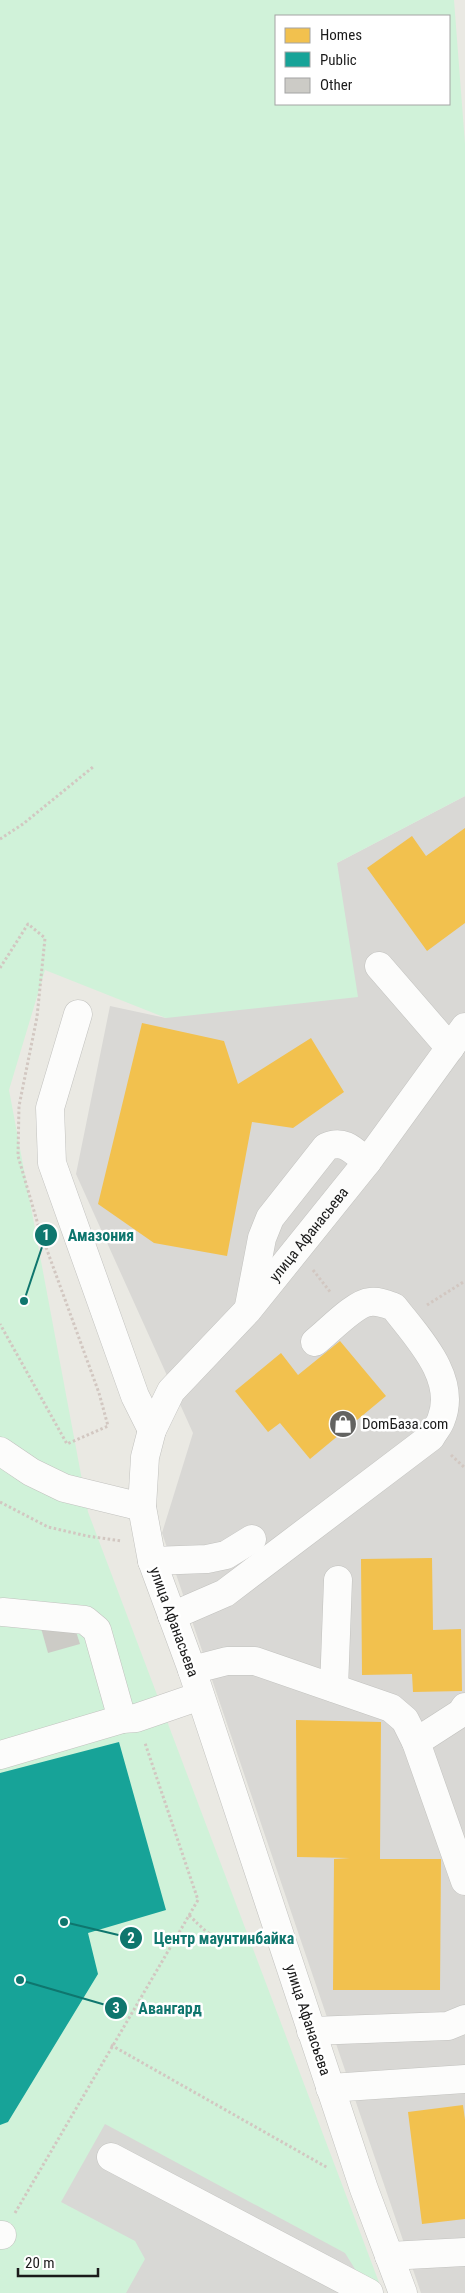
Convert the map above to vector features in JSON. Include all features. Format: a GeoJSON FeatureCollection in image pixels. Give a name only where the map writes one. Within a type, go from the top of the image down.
{"type":"FeatureCollection","features":[{"type":"Feature","properties":{"kind":"street"},"geometry":{"type":"LineString","coordinates":[[379,966],[458,1038]]}},
{"type":"Feature","properties":{"kind":"street"},"geometry":{"type":"LineString","coordinates":[[78,1014],[50,1108],[52,1163],[135,1396],[152,1430]]}},
{"type":"Feature","properties":{"kind":"street","name":"улица Афанасьева"},"geometry":{"type":"LineString","coordinates":[[403,2293],[364,2188],[192,1670],[151,1553],[142,1507],[145,1457],[152,1430],[171,1391],[248,1310],[367,1162],[458,1038]]}},
{"type":"Feature","properties":{"kind":"street"},"geometry":{"type":"LineString","coordinates":[[248,1310],[262,1238],[270,1218],[326,1147],[336,1143],[347,1145],[367,1162]]}},
{"type":"Feature","properties":{"kind":"street"},"geometry":{"type":"LineString","coordinates":[[172,1616],[225,1593],[431,1437],[442,1419],[444,1394],[438,1368],[394,1307],[382,1302],[370,1302],[360,1305],[315,1342]]}},
{"type":"Feature","properties":{"kind":"street"},"geometry":{"type":"LineString","coordinates":[[0,1450],[31,1472],[64,1488],[142,1507]]}},
{"type":"Feature","properties":{"kind":"street"},"geometry":{"type":"LineString","coordinates":[[151,1553],[207,1558],[226,1554],[252,1539]]}},
{"type":"Feature","properties":{"kind":"street"},"geometry":{"type":"LineString","coordinates":[[334,1688],[338,1580]]}},
{"type":"Feature","properties":{"kind":"street"},"geometry":{"type":"LineString","coordinates":[[3,1612],[85,1620],[97,1630],[129,1719]]}},
{"type":"Feature","properties":{"kind":"street"},"geometry":{"type":"LineString","coordinates":[[192,1670],[227,1661],[255,1661],[391,1708],[405,1720],[416,1742],[465,1881]]}},
{"type":"Feature","properties":{"kind":"street"},"geometry":{"type":"LineString","coordinates":[[0,1755],[129,1719],[200,1696]]}},
{"type":"Feature","properties":{"kind":"street"},"geometry":{"type":"LineString","coordinates":[[416,1742],[461,1713],[465,1707]]}},
{"type":"Feature","properties":{"kind":"street"},"geometry":{"type":"LineString","coordinates":[[311,2031],[448,2026],[465,2018]]}},
{"type":"Feature","properties":{"kind":"street"},"geometry":{"type":"LineString","coordinates":[[330,2088],[465,2079]]}},
{"type":"Feature","properties":{"kind":"street"},"geometry":{"type":"LineString","coordinates":[[111,2157],[370,2293]]}},
{"type":"Feature","properties":{"kind":"street"},"geometry":{"type":"LineString","coordinates":[[389,2256],[465,2252]]}},
{"type":"Feature","properties":{"kind":"path"},"geometry":{"type":"LineString","coordinates":[[0,839],[23,824],[93,767]]}},
{"type":"Feature","properties":{"kind":"path"},"geometry":{"type":"LineString","coordinates":[[297,1249],[348,1315]]}},
{"type":"Feature","properties":{"kind":"path"},"geometry":{"type":"LineString","coordinates":[[403,1320],[465,1281]]}},
{"type":"Feature","properties":{"kind":"path"},"geometry":{"type":"LineString","coordinates":[[451,1455],[465,1468]]}},
{"type":"Feature","properties":{"kind":"path"},"geometry":{"type":"LineString","coordinates":[[0,1502],[48,1527],[151,1553]]}},
{"type":"Feature","properties":{"kind":"path"},"geometry":{"type":"LineString","coordinates":[[1,2235],[198,1900],[129,1719]]}},
{"type":"Feature","properties":{"kind":"path"},"geometry":{"type":"LineString","coordinates":[[189,1915],[211,1937],[224,1940],[279,1935]]}},
{"type":"Feature","properties":{"kind":"path"},"geometry":{"type":"LineString","coordinates":[[111,2045],[364,2188]]}},
{"type":"Feature","properties":{"kind":"shaded area"},"geometry":{"type":"Polygon","coordinates":[[[465,796],[465,2293],[421,2293],[162,1533],[193,1433],[76,1174],[110,1006],[166,1018],[337,863],[465,796]]]}},
{"type":"Feature","properties":{"kind":"shaded area"},"geometry":{"type":"Polygon","coordinates":[[[105,2124],[345,2253],[370,2293],[126,2293],[145,2259],[135,2241],[61,2202],[105,2124]]]}},
{"type":"Feature","properties":{"kind":"green space"},"geometry":{"type":"Polygon","coordinates":[[[0,0],[454,0],[465,144],[465,796],[337,863],[358,997],[166,1018],[45,970],[9,1090],[88,1512],[383,2293],[0,2293],[0,0]]]}},
{"type":"Feature","properties":{"kind":"building: Homes"},"geometry":{"type":"Polygon","coordinates":[[[465,828],[465,923],[427,951],[367,868],[412,836],[426,856],[465,828]]]}},
{"type":"Feature","properties":{"kind":"building: Homes"},"geometry":{"type":"Polygon","coordinates":[[[142,1023],[224,1041],[238,1084],[311,1038],[344,1092],[293,1128],[252,1122],[227,1256],[154,1243],[98,1204],[142,1023]]]}},
{"type":"Feature","properties":{"kind":"building: Homes"},"geometry":{"type":"Polygon","coordinates":[[[340,1341],[386,1396],[310,1459],[280,1423],[268,1432],[235,1391],[281,1353],[298,1375],[340,1341]]]}},
{"type":"Feature","properties":{"kind":"building: Homes"},"geometry":{"type":"Polygon","coordinates":[[[432,1558],[433,1630],[461,1629],[462,1691],[413,1692],[412,1674],[362,1675],[361,1559],[432,1558]]]}},
{"type":"Feature","properties":{"kind":"building: Homes"},"geometry":{"type":"Polygon","coordinates":[[[296,1720],[381,1722],[380,1859],[441,1859],[440,1990],[333,1990],[334,1859],[350,1858],[297,1857],[296,1720]]]}},
{"type":"Feature","properties":{"kind":"building: Homes"},"geometry":{"type":"Polygon","coordinates":[[[463,2105],[465,2120],[465,2219],[422,2224],[408,2112],[463,2105]]]}},
{"type":"Feature","properties":{"kind":"building: Public"},"geometry":{"type":"Polygon","coordinates":[[[119,1742],[166,1910],[88,1933],[98,1974],[8,2122],[0,2125],[0,1773],[119,1742]]]}},
{"type":"Feature","properties":{"kind":"building: Other"},"geometry":{"type":"Polygon","coordinates":[[[72,1619],[80,1644],[48,1653],[41,1628],[72,1619]]]}},
{"type":"Feature","properties":{"kind":"place","name":"Амазония"},"geometry":{"type":"Point","coordinates":[24,1301]}},
{"type":"Feature","properties":{"kind":"place","name":"DomБаза.com"},"geometry":{"type":"Point","coordinates":[343,1424]}},
{"type":"Feature","properties":{"kind":"place","name":"Центр маунтинбайка"},"geometry":{"type":"Point","coordinates":[64,1922]}},
{"type":"Feature","properties":{"kind":"place","name":"Авангард"},"geometry":{"type":"Point","coordinates":[20,1980]}}]}
